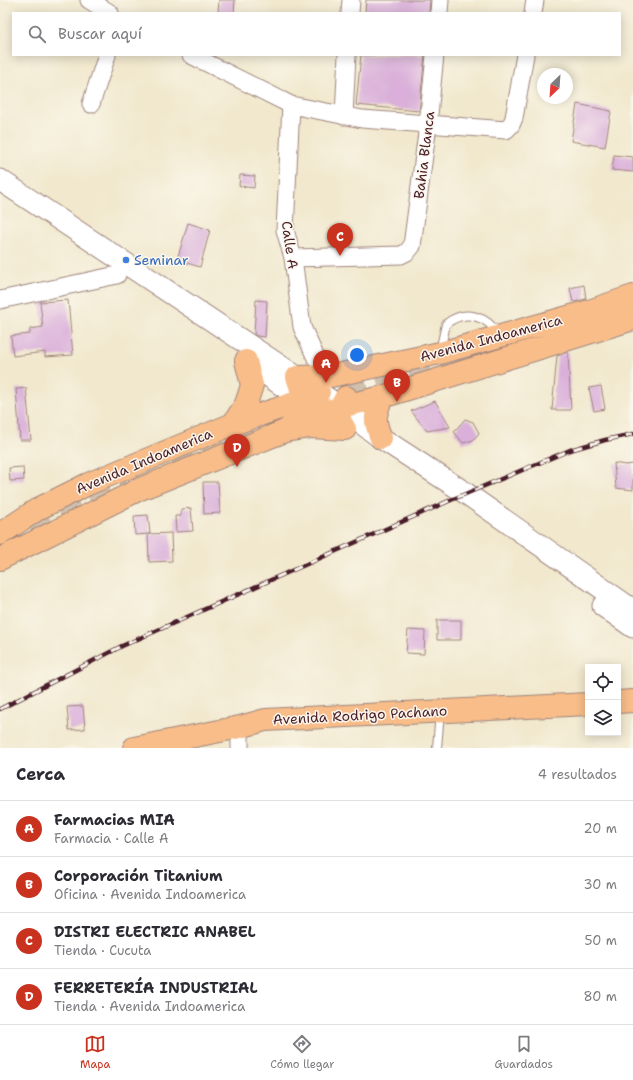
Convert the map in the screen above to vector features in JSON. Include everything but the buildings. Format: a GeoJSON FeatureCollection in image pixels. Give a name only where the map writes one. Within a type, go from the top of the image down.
{"type":"FeatureCollection","features":[{"type":"Feature","properties":{"kind":"main road","name":"Avenida Indoamerica"},"geometry":{"type":"LineString","coordinates":[[340,407],[358,383],[384,366],[440,353],[589,311],[633,296]]}},
{"type":"Feature","properties":{"kind":"main road"},"geometry":{"type":"LineString","coordinates":[[297,377],[333,410],[382,397],[633,319]]}},
{"type":"Feature","properties":{"kind":"main road"},"geometry":{"type":"LineString","coordinates":[[233,424],[246,404],[252,386],[246,361]]}},
{"type":"Feature","properties":{"kind":"main road"},"geometry":{"type":"LineString","coordinates":[[318,395],[384,366]]}},
{"type":"Feature","properties":{"kind":"main road"},"geometry":{"type":"LineString","coordinates":[[297,377],[300,385],[318,395]]}},
{"type":"Feature","properties":{"kind":"main road","name":"Avenida Indoamerica"},"geometry":{"type":"LineString","coordinates":[[0,534],[38,509],[88,484],[233,424],[318,395]]}},
{"type":"Feature","properties":{"kind":"main road","name":"Avenida Indoamerica"},"geometry":{"type":"LineString","coordinates":[[0,559],[140,489],[285,431],[298,421],[302,412],[318,395]]}},
{"type":"Feature","properties":{"kind":"main road"},"geometry":{"type":"LineString","coordinates":[[381,438],[375,423],[382,397]]}},
{"type":"Feature","properties":{"kind":"main road"},"geometry":{"type":"LineString","coordinates":[[340,407],[339,420],[345,429]]}},
{"type":"Feature","properties":{"kind":"main road"},"geometry":{"type":"LineString","coordinates":[[285,431],[310,427],[345,429]]}},
{"type":"Feature","properties":{"kind":"main road"},"geometry":{"type":"LineString","coordinates":[[621,702],[633,701]]}},
{"type":"Feature","properties":{"kind":"main road","name":"Avenida Rodrigo Pachano"},"geometry":{"type":"LineString","coordinates":[[134,748],[240,727],[264,720],[585,704]]}},
{"type":"Feature","properties":{"kind":"street"},"geometry":{"type":"LineString","coordinates":[[89,0],[108,12]]}},
{"type":"Feature","properties":{"kind":"street"},"geometry":{"type":"LineString","coordinates":[[350,12],[351,0]]}},
{"type":"Feature","properties":{"kind":"street"},"geometry":{"type":"LineString","coordinates":[[439,12],[440,0]]}},
{"type":"Feature","properties":{"kind":"street"},"geometry":{"type":"LineString","coordinates":[[533,12],[535,0]]}},
{"type":"Feature","properties":{"kind":"street"},"geometry":{"type":"LineString","coordinates":[[91,104],[107,56]]}},
{"type":"Feature","properties":{"kind":"street"},"geometry":{"type":"LineString","coordinates":[[193,56],[291,105],[362,119],[506,130],[511,125],[514,118],[526,56]]}},
{"type":"Feature","properties":{"kind":"street"},"geometry":{"type":"LineString","coordinates":[[344,116],[347,56]]}},
{"type":"Feature","properties":{"kind":"street","name":"Bahia Blanca"},"geometry":{"type":"LineString","coordinates":[[293,258],[401,255],[407,252],[412,246],[428,125],[435,56]]}},
{"type":"Feature","properties":{"kind":"street","name":"Calle A"},"geometry":{"type":"LineString","coordinates":[[291,105],[285,230],[293,258],[302,327],[316,358],[318,395]]}},
{"type":"Feature","properties":{"kind":"street"},"geometry":{"type":"LineString","coordinates":[[0,180],[297,377]]}},
{"type":"Feature","properties":{"kind":"street"},"geometry":{"type":"LineString","coordinates":[[0,198],[246,361],[318,395],[345,429],[451,500],[633,627]]}},
{"type":"Feature","properties":{"kind":"street"},"geometry":{"type":"LineString","coordinates":[[0,300],[117,275]]}},
{"type":"Feature","properties":{"kind":"street"},"geometry":{"type":"LineString","coordinates":[[340,407],[381,438],[467,494],[633,610]]}},
{"type":"Feature","properties":{"kind":"street"},"geometry":{"type":"LineString","coordinates":[[240,727],[240,748]]}},
{"type":"Feature","properties":{"kind":"lane"},"geometry":{"type":"LineString","coordinates":[[440,353],[446,324],[452,319],[468,315],[485,319],[494,326],[500,336]]}},
{"type":"Feature","properties":{"kind":"lane"},"geometry":{"type":"LineString","coordinates":[[437,748],[440,711]]}},
{"type":"Feature","properties":{"kind":"tunnel"},"geometry":{"type":"LineString","coordinates":[[347,396],[473,357]]}},
{"type":"Feature","properties":{"kind":"tunnel"},"geometry":{"type":"LineString","coordinates":[[173,465],[232,439],[302,411]]}},
{"type":"Feature","properties":{"kind":"tunnel"},"geometry":{"type":"LineString","coordinates":[[0,542],[127,485]]}},
{"type":"Feature","properties":{"kind":"railway"},"geometry":{"type":"LineString","coordinates":[[0,709],[122,646],[451,500],[570,450],[633,434]]}},
{"type":"Feature","properties":{"kind":"place","name":"DISTRI ELECTRIC ANABEL"},"geometry":{"type":"Point","coordinates":[340,256]}},
{"type":"Feature","properties":{"kind":"place","name":"Seminar"},"geometry":{"type":"Point","coordinates":[126,260]}},
{"type":"Feature","properties":{"kind":"place","name":"Farmacias MIA"},"geometry":{"type":"Point","coordinates":[326,383]}},
{"type":"Feature","properties":{"kind":"place","name":"Corporación Titanium"},"geometry":{"type":"Point","coordinates":[397,402]}},
{"type":"Feature","properties":{"kind":"place","name":"FERRETERÍA INDUSTRIAL"},"geometry":{"type":"Point","coordinates":[237,467]}}]}
